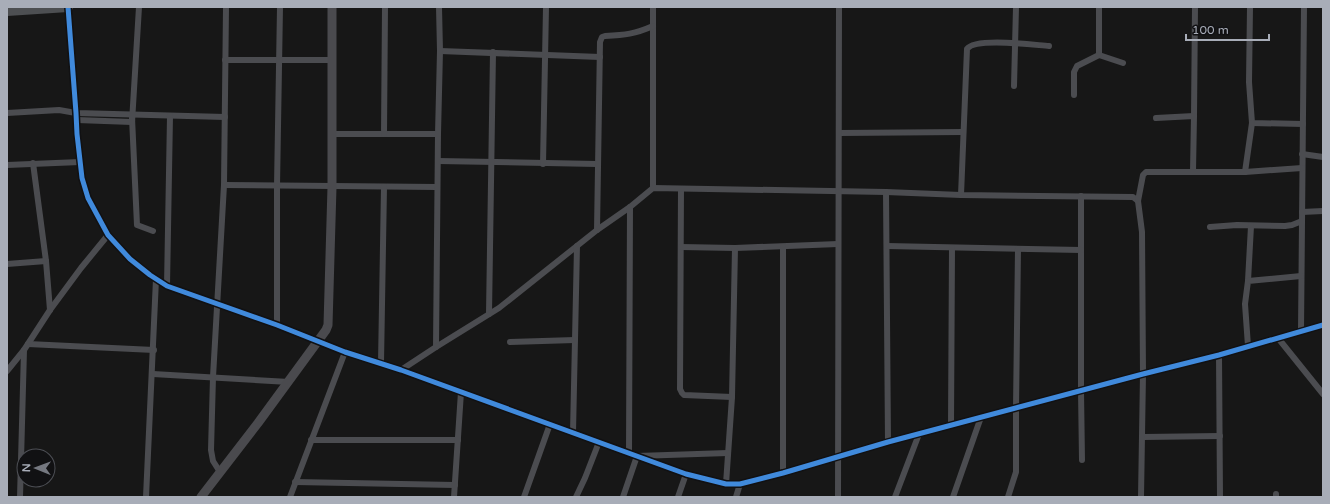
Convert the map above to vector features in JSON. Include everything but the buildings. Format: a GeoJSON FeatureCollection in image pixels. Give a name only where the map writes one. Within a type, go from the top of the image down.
{"type":"FeatureCollection","features":[{"type":"Feature","properties":{"kind":"main road"},"geometry":{"type":"LineString","coordinates":[[7,11],[68,7]]}},
{"type":"Feature","properties":{"kind":"main road"},"geometry":{"type":"LineString","coordinates":[[201,497],[289,382],[319,341],[328,325],[332,187],[332,7]]}},
{"type":"Feature","properties":{"kind":"street"},"geometry":{"type":"LineString","coordinates":[[68,7],[80,162],[82,178],[88,198],[108,235],[130,259],[156,279],[167,286],[277,325],[345,352],[401,370],[686,474],[726,484],[740,484],[838,458],[888,442],[1219,355],[1323,325]]}},
{"type":"Feature","properties":{"kind":"street"},"geometry":{"type":"LineString","coordinates":[[139,7],[132,115],[137,225],[153,231]]}},
{"type":"Feature","properties":{"kind":"street"},"geometry":{"type":"LineString","coordinates":[[220,472],[212,461],[211,456],[213,377],[224,185],[226,7]]}},
{"type":"Feature","properties":{"kind":"street"},"geometry":{"type":"LineString","coordinates":[[277,325],[278,60],[280,7]]}},
{"type":"Feature","properties":{"kind":"street"},"geometry":{"type":"LineString","coordinates":[[384,134],[385,7]]}},
{"type":"Feature","properties":{"kind":"street"},"geometry":{"type":"LineString","coordinates":[[436,347],[440,51],[439,7]]}},
{"type":"Feature","properties":{"kind":"street"},"geometry":{"type":"LineString","coordinates":[[543,164],[546,7]]}},
{"type":"Feature","properties":{"kind":"street"},"geometry":{"type":"LineString","coordinates":[[653,7],[653,188]]}},
{"type":"Feature","properties":{"kind":"street"},"geometry":{"type":"LineString","coordinates":[[838,497],[839,7]]}},
{"type":"Feature","properties":{"kind":"street"},"geometry":{"type":"LineString","coordinates":[[1014,86],[1016,7]]}},
{"type":"Feature","properties":{"kind":"street"},"geometry":{"type":"LineString","coordinates":[[1099,7],[1099,55]]}},
{"type":"Feature","properties":{"kind":"street"},"geometry":{"type":"LineString","coordinates":[[1193,171],[1195,7]]}},
{"type":"Feature","properties":{"kind":"street"},"geometry":{"type":"LineString","coordinates":[[1245,172],[1252,123],[1249,82],[1250,7]]}},
{"type":"Feature","properties":{"kind":"street"},"geometry":{"type":"LineString","coordinates":[[1301,331],[1304,7]]}},
{"type":"Feature","properties":{"kind":"street"},"geometry":{"type":"LineString","coordinates":[[597,230],[600,42],[602,38],[635,33],[653,26]]}},
{"type":"Feature","properties":{"kind":"street"},"geometry":{"type":"LineString","coordinates":[[961,195],[967,49],[969,46],[975,44],[1015,42],[1049,46]]}},
{"type":"Feature","properties":{"kind":"street"},"geometry":{"type":"LineString","coordinates":[[440,51],[600,56]]}},
{"type":"Feature","properties":{"kind":"street"},"geometry":{"type":"LineString","coordinates":[[489,314],[493,52]]}},
{"type":"Feature","properties":{"kind":"street"},"geometry":{"type":"LineString","coordinates":[[1074,95],[1074,72],[1077,66],[1099,55],[1124,63]]}},
{"type":"Feature","properties":{"kind":"street"},"geometry":{"type":"LineString","coordinates":[[225,60],[331,60]]}},
{"type":"Feature","properties":{"kind":"street"},"geometry":{"type":"LineString","coordinates":[[7,113],[59,110],[76,116],[132,115],[225,117]]}},
{"type":"Feature","properties":{"kind":"street"},"geometry":{"type":"LineString","coordinates":[[167,286],[170,116]]}},
{"type":"Feature","properties":{"kind":"street"},"geometry":{"type":"LineString","coordinates":[[1156,118],[1194,116]]}},
{"type":"Feature","properties":{"kind":"street"},"geometry":{"type":"LineString","coordinates":[[1252,123],[1303,124]]}},
{"type":"Feature","properties":{"kind":"street"},"geometry":{"type":"LineString","coordinates":[[839,133],[963,132]]}},
{"type":"Feature","properties":{"kind":"street"},"geometry":{"type":"LineString","coordinates":[[332,134],[438,134]]}},
{"type":"Feature","properties":{"kind":"street"},"geometry":{"type":"LineString","coordinates":[[1302,154],[1323,157]]}},
{"type":"Feature","properties":{"kind":"street"},"geometry":{"type":"LineString","coordinates":[[438,161],[597,164]]}},
{"type":"Feature","properties":{"kind":"street"},"geometry":{"type":"LineString","coordinates":[[7,165],[80,162]]}},
{"type":"Feature","properties":{"kind":"street"},"geometry":{"type":"LineString","coordinates":[[33,164],[46,261],[50,310]]}},
{"type":"Feature","properties":{"kind":"street"},"geometry":{"type":"LineString","coordinates":[[1142,497],[1142,232],[1138,201],[1143,175],[1146,172],[1245,172],[1302,168]]}},
{"type":"Feature","properties":{"kind":"street"},"geometry":{"type":"LineString","coordinates":[[224,185],[437,187]]}},
{"type":"Feature","properties":{"kind":"street"},"geometry":{"type":"LineString","coordinates":[[381,364],[384,187]]}},
{"type":"Feature","properties":{"kind":"street"},"geometry":{"type":"LineString","coordinates":[[401,370],[499,308],[597,230],[630,207],[653,188],[886,192],[961,195],[1133,197],[1138,201]]}},
{"type":"Feature","properties":{"kind":"street"},"geometry":{"type":"LineString","coordinates":[[681,189],[680,388],[684,395],[732,397]]}},
{"type":"Feature","properties":{"kind":"street"},"geometry":{"type":"LineString","coordinates":[[886,192],[888,442]]}},
{"type":"Feature","properties":{"kind":"street"},"geometry":{"type":"LineString","coordinates":[[1081,196],[1082,460]]}},
{"type":"Feature","properties":{"kind":"street"},"geometry":{"type":"LineString","coordinates":[[628,453],[630,207]]}},
{"type":"Feature","properties":{"kind":"street"},"geometry":{"type":"LineString","coordinates":[[1302,212],[1323,212]]}},
{"type":"Feature","properties":{"kind":"street"},"geometry":{"type":"LineString","coordinates":[[1210,227],[1237,225],[1285,226],[1302,222]]}},
{"type":"Feature","properties":{"kind":"street"},"geometry":{"type":"LineString","coordinates":[[1248,346],[1245,304],[1251,226]]}},
{"type":"Feature","properties":{"kind":"street"},"geometry":{"type":"LineString","coordinates":[[7,371],[24,350],[50,310],[81,268],[108,235]]}},
{"type":"Feature","properties":{"kind":"street"},"geometry":{"type":"LineString","coordinates":[[681,247],[735,248],[838,244]]}},
{"type":"Feature","properties":{"kind":"street"},"geometry":{"type":"LineString","coordinates":[[573,433],[577,246]]}},
{"type":"Feature","properties":{"kind":"street"},"geometry":{"type":"LineString","coordinates":[[887,246],[1081,250]]}},
{"type":"Feature","properties":{"kind":"street"},"geometry":{"type":"LineString","coordinates":[[783,247],[783,473]]}},
{"type":"Feature","properties":{"kind":"street"},"geometry":{"type":"LineString","coordinates":[[726,484],[732,397],[735,248]]}},
{"type":"Feature","properties":{"kind":"street"},"geometry":{"type":"LineString","coordinates":[[951,425],[952,248]]}},
{"type":"Feature","properties":{"kind":"street"},"geometry":{"type":"LineString","coordinates":[[1008,497],[1016,472],[1018,249]]}},
{"type":"Feature","properties":{"kind":"street"},"geometry":{"type":"LineString","coordinates":[[7,264],[46,261]]}},
{"type":"Feature","properties":{"kind":"street"},"geometry":{"type":"LineString","coordinates":[[1248,280],[1302,276]]}},
{"type":"Feature","properties":{"kind":"street"},"geometry":{"type":"LineString","coordinates":[[146,497],[153,374],[156,279]]}},
{"type":"Feature","properties":{"kind":"street"},"geometry":{"type":"LineString","coordinates":[[1278,338],[1323,394]]}},
{"type":"Feature","properties":{"kind":"street"},"geometry":{"type":"LineString","coordinates":[[510,342],[575,340]]}},
{"type":"Feature","properties":{"kind":"street"},"geometry":{"type":"LineString","coordinates":[[28,344],[154,350]]}},
{"type":"Feature","properties":{"kind":"street"},"geometry":{"type":"LineString","coordinates":[[20,497],[24,350]]}},
{"type":"Feature","properties":{"kind":"street"},"geometry":{"type":"LineString","coordinates":[[290,497],[345,352]]}},
{"type":"Feature","properties":{"kind":"street"},"geometry":{"type":"LineString","coordinates":[[1219,355],[1220,497]]}},
{"type":"Feature","properties":{"kind":"street"},"geometry":{"type":"LineString","coordinates":[[153,374],[289,382]]}},
{"type":"Feature","properties":{"kind":"street"},"geometry":{"type":"LineString","coordinates":[[454,497],[461,392]]}},
{"type":"Feature","properties":{"kind":"street"},"geometry":{"type":"LineString","coordinates":[[953,497],[981,417]]}},
{"type":"Feature","properties":{"kind":"street"},"geometry":{"type":"LineString","coordinates":[[524,497],[550,424]]}},
{"type":"Feature","properties":{"kind":"street"},"geometry":{"type":"LineString","coordinates":[[895,497],[919,434]]}},
{"type":"Feature","properties":{"kind":"street"},"geometry":{"type":"LineString","coordinates":[[1142,437],[1220,436]]}},
{"type":"Feature","properties":{"kind":"street"},"geometry":{"type":"LineString","coordinates":[[311,440],[458,440]]}},
{"type":"Feature","properties":{"kind":"street"},"geometry":{"type":"LineString","coordinates":[[576,497],[599,442]]}},
{"type":"Feature","properties":{"kind":"street"},"geometry":{"type":"LineString","coordinates":[[637,456],[728,453]]}},
{"type":"Feature","properties":{"kind":"street"},"geometry":{"type":"LineString","coordinates":[[623,497],[637,456]]}},
{"type":"Feature","properties":{"kind":"street"},"geometry":{"type":"LineString","coordinates":[[678,497],[686,474]]}},
{"type":"Feature","properties":{"kind":"street"},"geometry":{"type":"LineString","coordinates":[[296,482],[455,485]]}},
{"type":"Feature","properties":{"kind":"street"},"geometry":{"type":"LineString","coordinates":[[738,496],[740,484]]}},
{"type":"Feature","properties":{"kind":"cycle path"},"geometry":{"type":"LineString","coordinates":[[68,7],[77,134],[82,178],[88,198],[108,235],[130,259],[150,275],[167,286],[277,325],[345,352],[401,370],[686,474],[726,484],[740,484],[888,442],[1219,355],[1323,325]]}}]}
